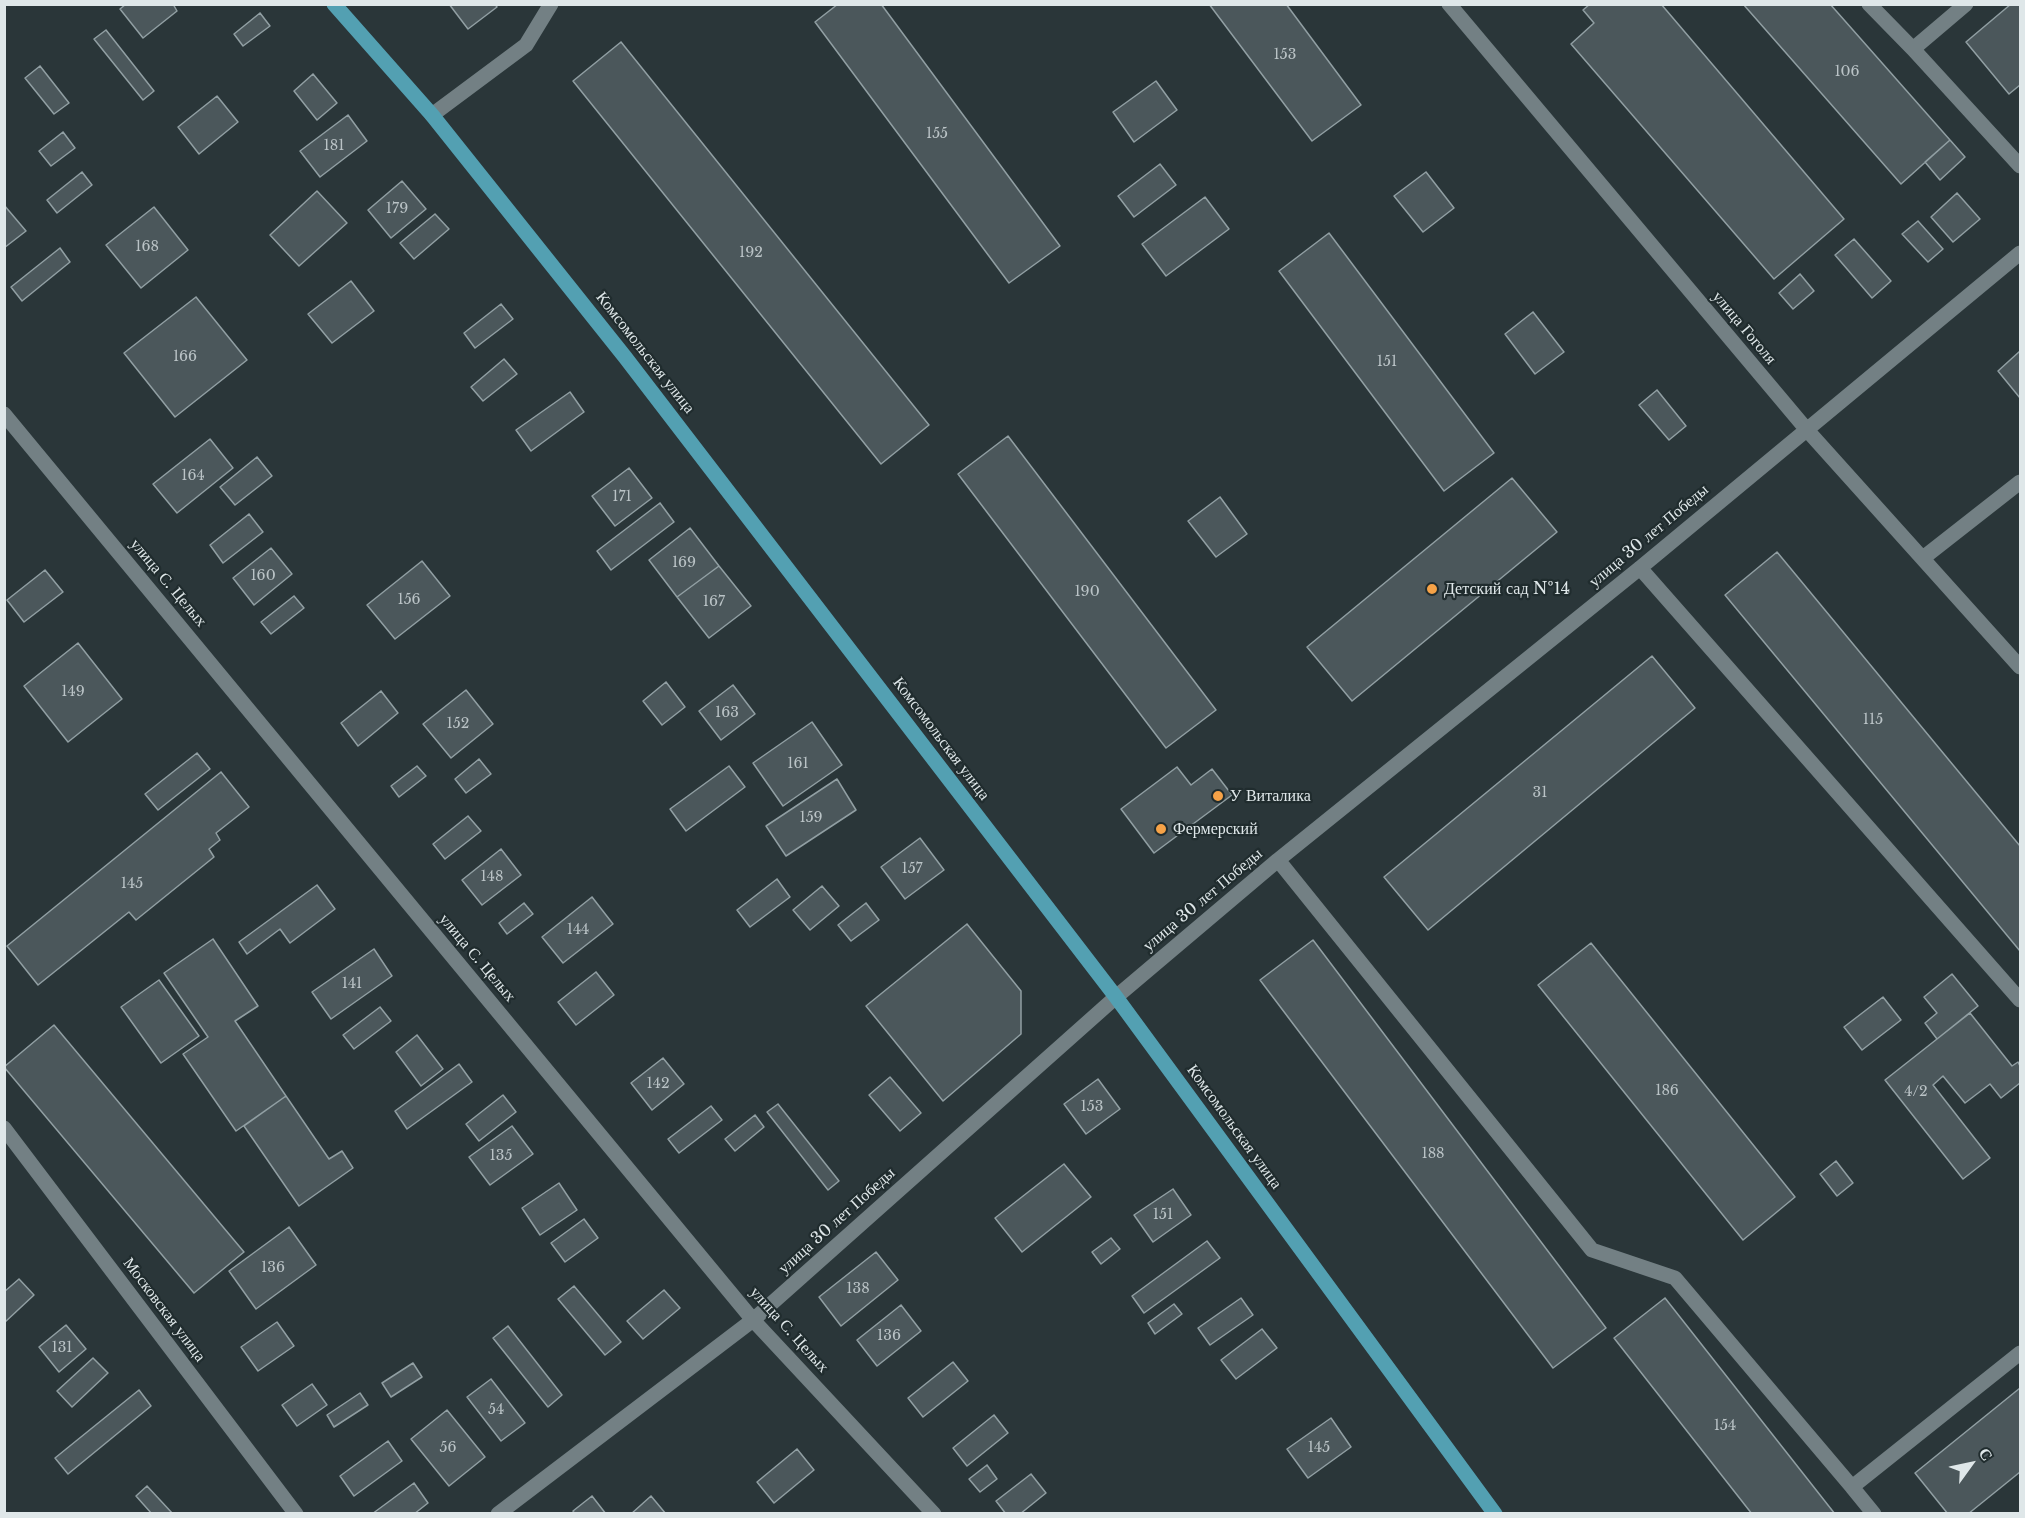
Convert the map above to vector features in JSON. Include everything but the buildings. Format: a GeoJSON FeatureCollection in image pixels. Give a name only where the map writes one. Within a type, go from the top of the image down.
{"type":"FeatureCollection","features":[{"type":"Feature","properties":{"kind":"main road","name":"Комсомольская улица"},"geometry":{"type":"LineString","coordinates":[[334,4],[432,115],[625,357],[1116,997],[1495,1514]]}},
{"type":"Feature","properties":{"kind":"street"},"geometry":{"type":"LineString","coordinates":[[432,115],[526,45],[551,4]]}},
{"type":"Feature","properties":{"kind":"street","name":"улица Гоголя"},"geometry":{"type":"LineString","coordinates":[[1449,4],[1807,430],[2020,667]]}},
{"type":"Feature","properties":{"kind":"street"},"geometry":{"type":"LineString","coordinates":[[1869,4],[2020,166]]}},
{"type":"Feature","properties":{"kind":"street"},"geometry":{"type":"LineString","coordinates":[[1913,49],[1966,4]]}},
{"type":"Feature","properties":{"kind":"street","name":"улица 30 лет Победы"},"geometry":{"type":"LineString","coordinates":[[498,1514],[753,1320],[1116,997],[1278,860],[1640,568],[2020,253]]}},
{"type":"Feature","properties":{"kind":"street","name":"улица С. Целых"},"geometry":{"type":"LineString","coordinates":[[4,414],[753,1320],[934,1514]]}},
{"type":"Feature","properties":{"kind":"street"},"geometry":{"type":"LineString","coordinates":[[1923,558],[2020,482]]}},
{"type":"Feature","properties":{"kind":"street"},"geometry":{"type":"LineString","coordinates":[[1640,568],[2020,1000]]}},
{"type":"Feature","properties":{"kind":"street"},"geometry":{"type":"LineString","coordinates":[[1278,860],[1592,1250],[1676,1278],[1874,1514]]}},
{"type":"Feature","properties":{"kind":"street","name":"Московская улица"},"geometry":{"type":"LineString","coordinates":[[4,1128],[296,1514]]}},
{"type":"Feature","properties":{"kind":"street"},"geometry":{"type":"LineString","coordinates":[[1852,1487],[2020,1353]]}},
{"type":"Feature","properties":{"kind":"place","name":"Детский сад №14"},"geometry":{"type":"Point","coordinates":[1432,589]}},
{"type":"Feature","properties":{"kind":"place","name":"У Виталика"},"geometry":{"type":"Point","coordinates":[1218,796]}},
{"type":"Feature","properties":{"kind":"place","name":"Фермерский"},"geometry":{"type":"Point","coordinates":[1161,829]}}]}
